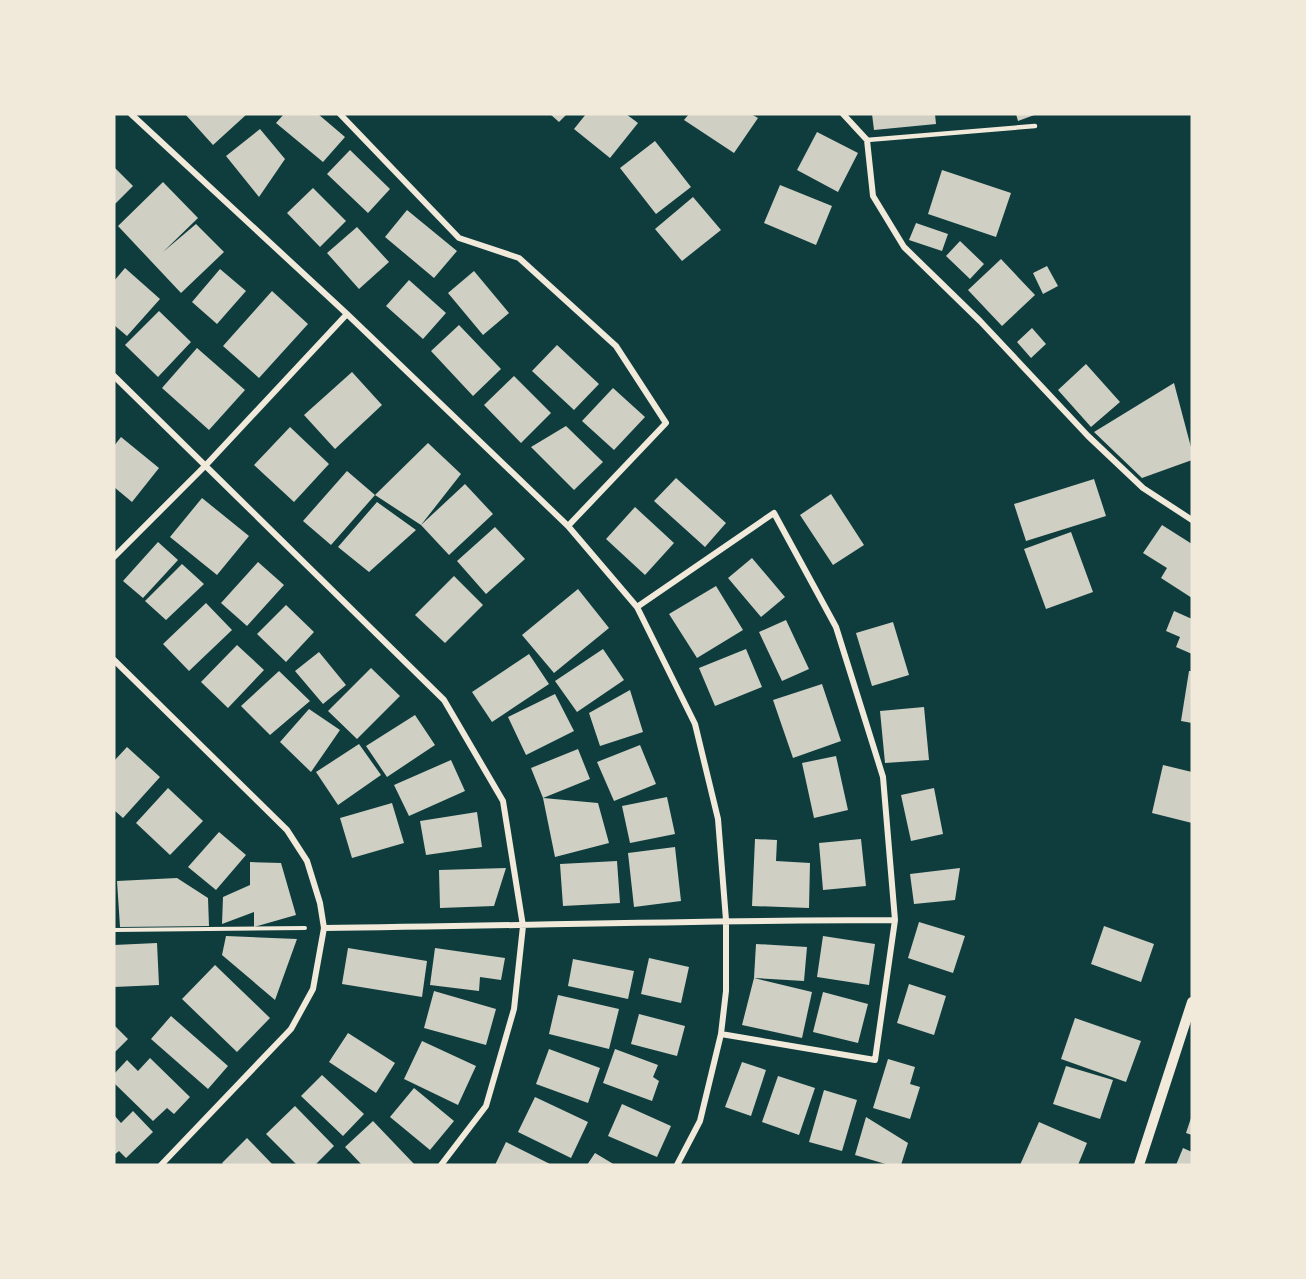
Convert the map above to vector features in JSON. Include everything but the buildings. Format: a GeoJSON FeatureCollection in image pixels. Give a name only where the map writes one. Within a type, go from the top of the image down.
{"type":"FeatureCollection","features":[{"type":"Feature","properties":{"kind":"street"},"geometry":{"type":"LineString","coordinates":[[340,114],[459,238],[519,258],[616,346],[666,423],[568,525]]}},
{"type":"Feature","properties":{"kind":"street"},"geometry":{"type":"LineString","coordinates":[[843,114],[867,140],[873,196],[904,247],[980,321],[1095,443],[1143,488],[1192,520]]}},
{"type":"Feature","properties":{"kind":"street"},"geometry":{"type":"LineString","coordinates":[[136,116],[568,525],[637,607],[695,724],[718,819],[726,920],[726,991],[721,1034],[700,1121],[677,1165]]}},
{"type":"Feature","properties":{"kind":"street"},"geometry":{"type":"LineString","coordinates":[[114,556],[206,465],[347,314]]}},
{"type":"Feature","properties":{"kind":"street"},"geometry":{"type":"LineString","coordinates":[[114,376],[444,700],[503,801],[523,926],[514,1009],[486,1106],[441,1165]]}},
{"type":"Feature","properties":{"kind":"street"},"geometry":{"type":"LineString","coordinates":[[637,607],[774,513],[836,627],[883,777],[895,920],[874,1060],[721,1034]]}},
{"type":"Feature","properties":{"kind":"street"},"geometry":{"type":"LineString","coordinates":[[114,660],[287,830],[307,861],[320,903],[324,928],[313,989],[291,1029],[161,1165]]}},
{"type":"Feature","properties":{"kind":"street"},"geometry":{"type":"LineString","coordinates":[[324,928],[523,926],[726,920],[895,920]]}},
{"type":"Feature","properties":{"kind":"street"},"geometry":{"type":"LineString","coordinates":[[1139,1165],[1192,1002]]}},
{"type":"Feature","properties":{"kind":"lane"},"geometry":{"type":"LineString","coordinates":[[867,140],[1035,126]]}},
{"type":"Feature","properties":{"kind":"path"},"geometry":{"type":"LineString","coordinates":[[114,930],[324,928]]}}]}
